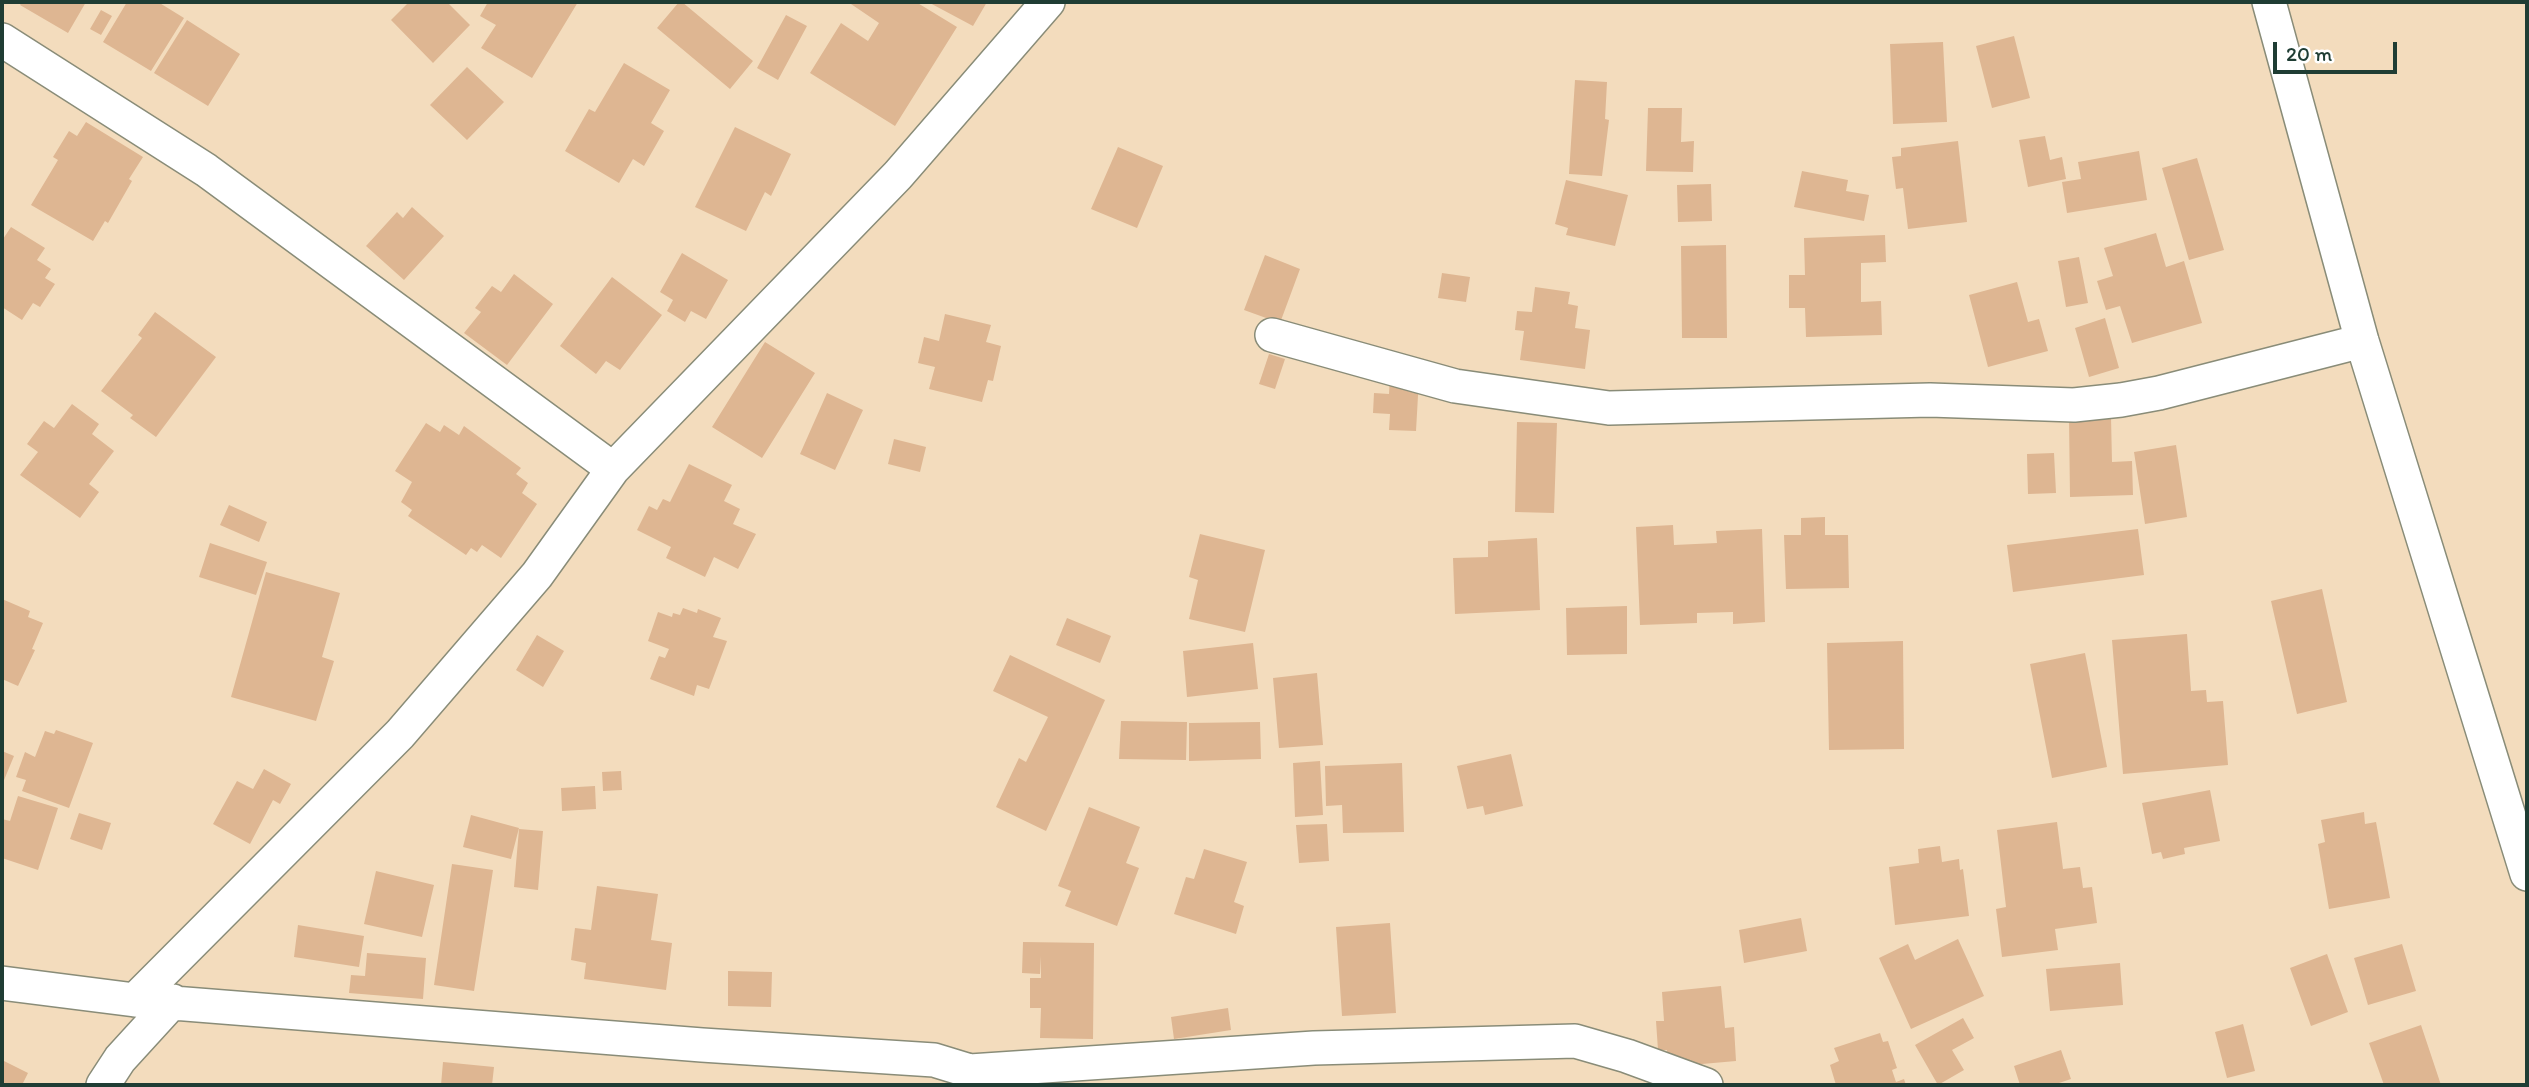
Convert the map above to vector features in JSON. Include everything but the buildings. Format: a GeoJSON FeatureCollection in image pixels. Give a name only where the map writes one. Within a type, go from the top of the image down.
{"type":"FeatureCollection","features":[{"type":"Feature","properties":{"kind":"street"},"geometry":{"type":"LineString","coordinates":[[135,1000],[400,734],[537,575],[613,469],[898,174],[1048,2]]}},
{"type":"Feature","properties":{"kind":"street"},"geometry":{"type":"LineString","coordinates":[[2269,2],[2362,341],[2527,874]]}},
{"type":"Feature","properties":{"kind":"street"},"geometry":{"type":"LineString","coordinates":[[2,40],[206,170],[613,469]]}},
{"type":"Feature","properties":{"kind":"street"},"geometry":{"type":"LineString","coordinates":[[1272,335],[1455,386],[1609,408],[1930,401],[2074,405],[2159,393],[2362,341]]}},
{"type":"Feature","properties":{"kind":"street"},"geometry":{"type":"LineString","coordinates":[[2,983],[135,1000],[702,1045],[934,1060],[967,1078],[1314,1048],[1575,1041],[1627,1056],[1706,1085]]}},
{"type":"Feature","properties":{"kind":"street"},"geometry":{"type":"LineString","coordinates":[[103,1085],[120,1059],[173,1001]]}}]}
